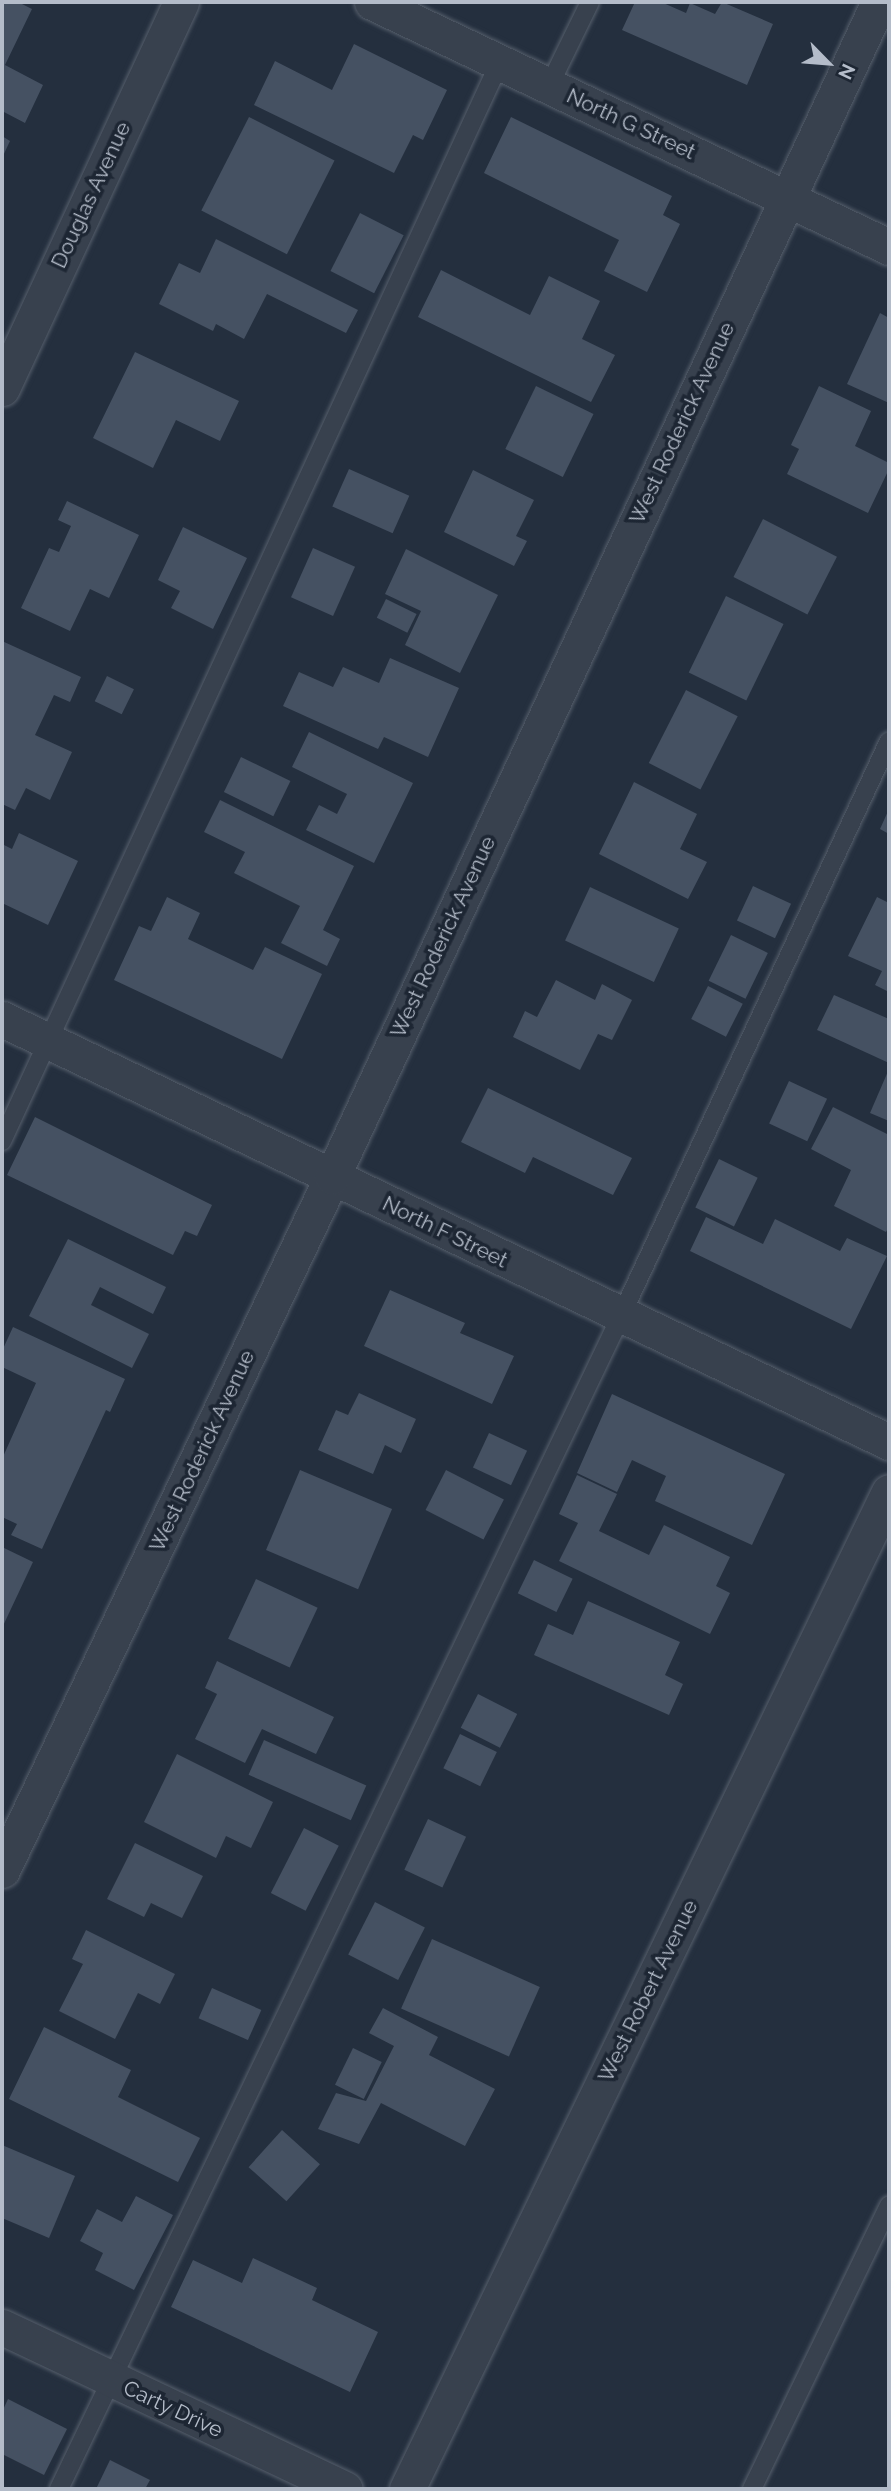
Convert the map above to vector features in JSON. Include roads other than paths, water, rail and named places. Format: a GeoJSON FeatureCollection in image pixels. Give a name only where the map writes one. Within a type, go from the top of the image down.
{"type":"FeatureCollection","features":[{"type":"Feature","properties":{"kind":"street","name":"Douglas Avenue"},"geometry":{"type":"LineString","coordinates":[[2,388],[181,2]]}},
{"type":"Feature","properties":{"kind":"street","name":"North G Street"},"geometry":{"type":"LineString","coordinates":[[372,2],[889,247]]}},
{"type":"Feature","properties":{"kind":"street","name":"West Roderick Avenue"},"geometry":{"type":"LineString","coordinates":[[2,1870],[332,1177],[878,2]]}},
{"type":"Feature","properties":{"kind":"street","name":"North F Street"},"geometry":{"type":"LineString","coordinates":[[2,1019],[889,1442]]}},
{"type":"Feature","properties":{"kind":"street","name":"West Robert Avenue"},"geometry":{"type":"LineString","coordinates":[[407,2489],[889,1492]]}},
{"type":"Feature","properties":{"kind":"street","name":"Carty Drive"},"geometry":{"type":"LineString","coordinates":[[2,2327],[110,2381],[345,2489]]}},
{"type":"Feature","properties":{"kind":"lane"},"geometry":{"type":"LineString","coordinates":[[549,86],[590,2]]}},
{"type":"Feature","properties":{"kind":"lane"},"geometry":{"type":"LineString","coordinates":[[2,1141],[499,64]]}},
{"type":"Feature","properties":{"kind":"lane"},"geometry":{"type":"LineString","coordinates":[[58,2489],[621,1316],[889,741]]}},
{"type":"Feature","properties":{"kind":"lane"},"geometry":{"type":"LineString","coordinates":[[752,2489],[889,2205]]}}]}
